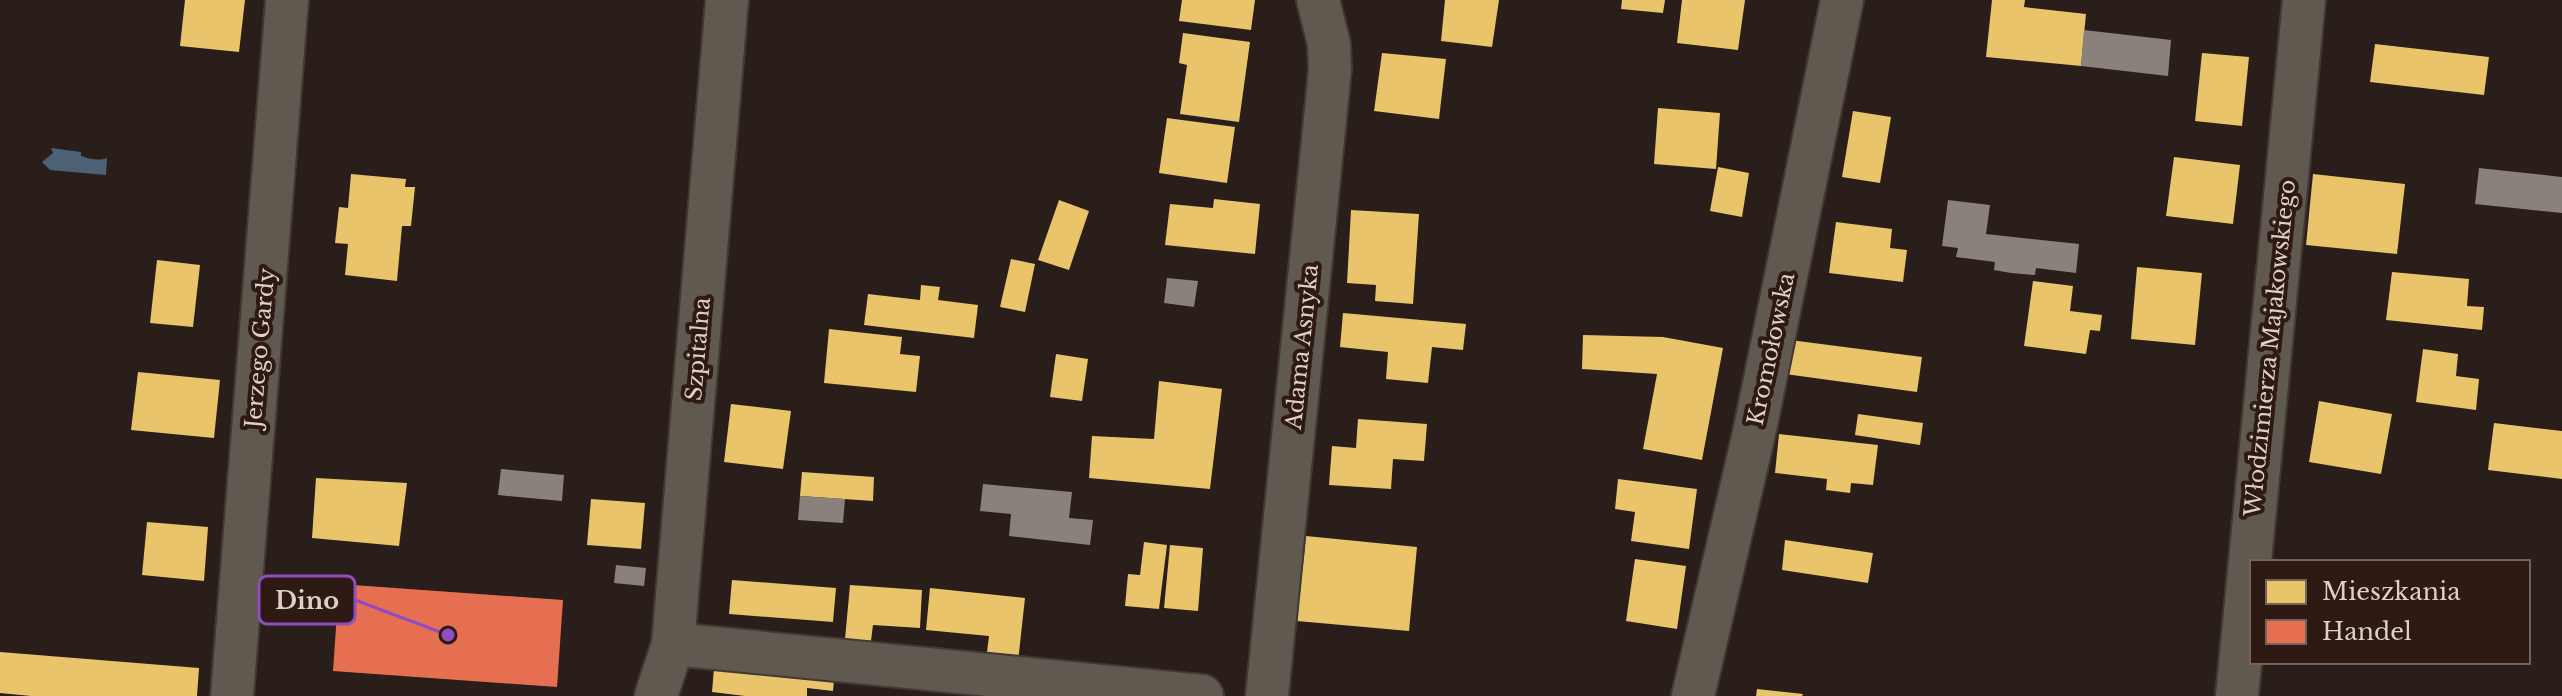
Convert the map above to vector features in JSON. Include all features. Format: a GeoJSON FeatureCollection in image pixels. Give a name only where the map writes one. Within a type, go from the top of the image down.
{"type":"FeatureCollection","features":[{"type":"Feature","properties":{"kind":"street","name":"Jerzego Gardy"},"geometry":{"type":"LineString","coordinates":[[232,696],[287,0]]}},
{"type":"Feature","properties":{"kind":"street","name":"Szpitalna"},"geometry":{"type":"LineString","coordinates":[[656,696],[673,644],[727,0]]}},
{"type":"Feature","properties":{"kind":"street","name":"Adama Asnyka"},"geometry":{"type":"LineString","coordinates":[[1267,696],[1330,70],[1327,33],[1318,0]]}},
{"type":"Feature","properties":{"kind":"street","name":"Kromołowska"},"geometry":{"type":"LineString","coordinates":[[1693,696],[1755,429],[1842,0]]}},
{"type":"Feature","properties":{"kind":"street","name":"Włodzimierza Majakowskiego"},"geometry":{"type":"LineString","coordinates":[[2250,560],[2304,0]]}},
{"type":"Feature","properties":{"kind":"street","name":"Włodzimierza Majakowskiego"},"geometry":{"type":"LineString","coordinates":[[2237,696],[2250,561]]}},
{"type":"Feature","properties":{"kind":"street"},"geometry":{"type":"LineString","coordinates":[[673,644],[1202,696]]}},
{"type":"Feature","properties":{"kind":"water"},"geometry":{"type":"Polygon","coordinates":[[[51,148],[81,152],[81,156],[91,159],[107,158],[106,175],[50,170],[42,162],[53,153],[51,148]]]}},
{"type":"Feature","properties":{"kind":"building: Mieszkania"},"geometry":{"type":"Polygon","coordinates":[[[185,0],[245,0],[239,52],[180,46],[185,0]]]}},
{"type":"Feature","properties":{"kind":"building: Mieszkania"},"geometry":{"type":"Polygon","coordinates":[[[1182,0],[1255,0],[1251,30],[1179,21],[1182,0]]]}},
{"type":"Feature","properties":{"kind":"building: Mieszkania"},"geometry":{"type":"Polygon","coordinates":[[[1445,0],[1499,0],[1492,47],[1441,41],[1445,0]]]}},
{"type":"Feature","properties":{"kind":"building: Mieszkania"},"geometry":{"type":"Polygon","coordinates":[[[1622,0],[1665,0],[1663,13],[1621,9],[1622,0]]]}},
{"type":"Feature","properties":{"kind":"building: Mieszkania"},"geometry":{"type":"Polygon","coordinates":[[[1682,0],[1745,0],[1738,50],[1677,43],[1682,0]]]}},
{"type":"Feature","properties":{"kind":"building: Mieszkania"},"geometry":{"type":"Polygon","coordinates":[[[1992,0],[2025,0],[2024,7],[2086,14],[2081,66],[1986,57],[1992,0]]]}},
{"type":"Feature","properties":{"kind":"building: Mieszkania"},"geometry":{"type":"Polygon","coordinates":[[[1183,33],[1250,42],[1239,122],[1180,114],[1187,65],[1179,63],[1183,33]]]}},
{"type":"Feature","properties":{"kind":"building: Mieszkania"},"geometry":{"type":"Polygon","coordinates":[[[2375,44],[2489,57],[2484,95],[2370,82],[2375,44]]]}},
{"type":"Feature","properties":{"kind":"building: Mieszkania"},"geometry":{"type":"Polygon","coordinates":[[[1382,53],[1446,59],[1439,119],[1374,111],[1382,53]]]}},
{"type":"Feature","properties":{"kind":"building: Mieszkania"},"geometry":{"type":"Polygon","coordinates":[[[2202,53],[2249,57],[2242,126],[2195,121],[2202,53]]]}},
{"type":"Feature","properties":{"kind":"building: Mieszkania"},"geometry":{"type":"Polygon","coordinates":[[[1658,108],[1720,113],[1716,169],[1654,164],[1658,108]]]}},
{"type":"Feature","properties":{"kind":"building: Mieszkania"},"geometry":{"type":"Polygon","coordinates":[[[1853,111],[1891,117],[1880,183],[1842,177],[1853,111]]]}},
{"type":"Feature","properties":{"kind":"building: Mieszkania"},"geometry":{"type":"Polygon","coordinates":[[[1167,118],[1235,127],[1227,183],[1159,173],[1167,118]]]}},
{"type":"Feature","properties":{"kind":"building: Mieszkania"},"geometry":{"type":"Polygon","coordinates":[[[2174,157],[2240,165],[2233,224],[2166,216],[2174,157]]]}},
{"type":"Feature","properties":{"kind":"building: Mieszkania"},"geometry":{"type":"Polygon","coordinates":[[[1718,167],[1749,173],[1742,217],[1710,211],[1718,167]]]}},
{"type":"Feature","properties":{"kind":"building: Mieszkania"},"geometry":{"type":"Polygon","coordinates":[[[351,174],[406,179],[405,187],[415,187],[411,226],[402,226],[397,281],[345,275],[348,244],[335,243],[339,207],[348,208],[351,174]]]}},
{"type":"Feature","properties":{"kind":"building: Mieszkania"},"geometry":{"type":"Polygon","coordinates":[[[2313,174],[2405,184],[2397,254],[2306,245],[2313,174]]]}},
{"type":"Feature","properties":{"kind":"building: Mieszkania"},"geometry":{"type":"Polygon","coordinates":[[[1214,199],[1260,204],[1255,254],[1165,245],[1170,204],[1213,208],[1214,199]]]}},
{"type":"Feature","properties":{"kind":"building: Mieszkania"},"geometry":{"type":"Polygon","coordinates":[[[1059,200],[1089,211],[1069,270],[1038,260],[1059,200]]]}},
{"type":"Feature","properties":{"kind":"building: Mieszkania"},"geometry":{"type":"Polygon","coordinates":[[[1351,210],[1419,214],[1413,304],[1375,301],[1376,285],[1347,283],[1351,210]]]}},
{"type":"Feature","properties":{"kind":"building: Mieszkania"},"geometry":{"type":"Polygon","coordinates":[[[1836,222],[1892,229],[1890,248],[1907,250],[1903,282],[1829,273],[1836,222]]]}},
{"type":"Feature","properties":{"kind":"building: Mieszkania"},"geometry":{"type":"Polygon","coordinates":[[[1011,259],[1035,264],[1025,312],[1000,307],[1011,259]]]}},
{"type":"Feature","properties":{"kind":"building: Mieszkania"},"geometry":{"type":"Polygon","coordinates":[[[157,260],[200,265],[193,327],[150,323],[157,260]]]}},
{"type":"Feature","properties":{"kind":"building: Mieszkania"},"geometry":{"type":"Polygon","coordinates":[[[2137,267],[2202,273],[2195,345],[2131,339],[2137,267]]]}},
{"type":"Feature","properties":{"kind":"building: Mieszkania"},"geometry":{"type":"Polygon","coordinates":[[[2392,272],[2469,279],[2467,306],[2484,307],[2482,330],[2386,320],[2392,272]]]}},
{"type":"Feature","properties":{"kind":"building: Mieszkania"},"geometry":{"type":"Polygon","coordinates":[[[2033,281],[2073,286],[2070,311],[2102,315],[2100,331],[2090,330],[2086,354],[2024,346],[2033,281]]]}},
{"type":"Feature","properties":{"kind":"building: Mieszkania"},"geometry":{"type":"Polygon","coordinates":[[[921,285],[940,287],[938,300],[978,305],[974,338],[864,325],[868,294],[920,300],[921,285]]]}},
{"type":"Feature","properties":{"kind":"building: Mieszkania"},"geometry":{"type":"Polygon","coordinates":[[[1343,313],[1466,324],[1463,350],[1432,347],[1428,383],[1386,379],[1388,352],[1340,347],[1343,313]]]}},
{"type":"Feature","properties":{"kind":"building: Mieszkania"},"geometry":{"type":"Polygon","coordinates":[[[829,329],[902,337],[900,354],[920,356],[916,392],[824,383],[829,329]]]}},
{"type":"Feature","properties":{"kind":"building: Mieszkania"},"geometry":{"type":"Polygon","coordinates":[[[1583,335],[1663,337],[1723,348],[1702,460],[1643,449],[1657,374],[1582,369],[1583,335]]]}},
{"type":"Feature","properties":{"kind":"building: Mieszkania"},"geometry":{"type":"Polygon","coordinates":[[[1790,340],[1922,357],[1917,392],[1785,374],[1790,340]]]}},
{"type":"Feature","properties":{"kind":"building: Mieszkania"},"geometry":{"type":"Polygon","coordinates":[[[2423,349],[2458,354],[2456,376],[2479,379],[2476,410],[2416,402],[2423,349]]]}},
{"type":"Feature","properties":{"kind":"building: Mieszkania"},"geometry":{"type":"Polygon","coordinates":[[[1056,354],[1088,359],[1082,401],[1050,397],[1056,354]]]}},
{"type":"Feature","properties":{"kind":"building: Mieszkania"},"geometry":{"type":"Polygon","coordinates":[[[138,372],[220,380],[214,438],[131,430],[138,372]]]}},
{"type":"Feature","properties":{"kind":"building: Mieszkania"},"geometry":{"type":"Polygon","coordinates":[[[1159,381],[1222,389],[1210,489],[1089,478],[1092,436],[1154,439],[1159,381]]]}},
{"type":"Feature","properties":{"kind":"building: Mieszkania"},"geometry":{"type":"Polygon","coordinates":[[[2319,401],[2392,414],[2381,474],[2309,462],[2319,401]]]}},
{"type":"Feature","properties":{"kind":"building: Mieszkania"},"geometry":{"type":"Polygon","coordinates":[[[731,404],[791,411],[783,469],[724,462],[731,404]]]}},
{"type":"Feature","properties":{"kind":"building: Mieszkania"},"geometry":{"type":"Polygon","coordinates":[[[1858,414],[1923,423],[1920,445],[1855,435],[1858,414]]]}},
{"type":"Feature","properties":{"kind":"building: Mieszkania"},"geometry":{"type":"Polygon","coordinates":[[[1358,419],[1427,424],[1424,461],[1393,459],[1391,489],[1329,485],[1332,446],[1356,448],[1358,419]]]}},
{"type":"Feature","properties":{"kind":"building: Mieszkania"},"geometry":{"type":"Polygon","coordinates":[[[2494,423],[2562,431],[2562,479],[2488,470],[2494,423]]]}},
{"type":"Feature","properties":{"kind":"building: Mieszkania"},"geometry":{"type":"Polygon","coordinates":[[[1779,434],[1878,445],[1873,485],[1851,483],[1850,493],[1826,490],[1827,479],[1775,473],[1779,434]]]}},
{"type":"Feature","properties":{"kind":"building: Mieszkania"},"geometry":{"type":"Polygon","coordinates":[[[802,472],[874,477],[873,501],[800,496],[802,472]]]}},
{"type":"Feature","properties":{"kind":"building: Mieszkania"},"geometry":{"type":"Polygon","coordinates":[[[316,478],[407,483],[399,546],[312,538],[316,478]]]}},
{"type":"Feature","properties":{"kind":"building: Mieszkania"},"geometry":{"type":"Polygon","coordinates":[[[1618,479],[1697,489],[1689,549],[1631,541],[1635,512],[1615,509],[1618,479]]]}},
{"type":"Feature","properties":{"kind":"building: Mieszkania"},"geometry":{"type":"Polygon","coordinates":[[[591,499],[645,503],[641,549],[587,545],[591,499]]]}},
{"type":"Feature","properties":{"kind":"building: Mieszkania"},"geometry":{"type":"Polygon","coordinates":[[[147,522],[208,527],[204,581],[142,575],[147,522]]]}},
{"type":"Feature","properties":{"kind":"building: Mieszkania"},"geometry":{"type":"Polygon","coordinates":[[[1306,536],[1417,547],[1409,631],[1297,621],[1306,536]]]}},
{"type":"Feature","properties":{"kind":"building: Mieszkania"},"geometry":{"type":"Polygon","coordinates":[[[1785,540],[1873,553],[1868,583],[1782,570],[1785,540]]]}},
{"type":"Feature","properties":{"kind":"building: Mieszkania"},"geometry":{"type":"Polygon","coordinates":[[[1144,542],[1167,545],[1159,609],[1125,606],[1128,574],[1140,575],[1144,542]]]}},
{"type":"Feature","properties":{"kind":"building: Mieszkania"},"geometry":{"type":"Polygon","coordinates":[[[1170,545],[1203,548],[1198,611],[1164,608],[1170,545]]]}},
{"type":"Feature","properties":{"kind":"building: Mieszkania"},"geometry":{"type":"Polygon","coordinates":[[[1635,559],[1686,566],[1677,629],[1626,621],[1635,559]]]}},
{"type":"Feature","properties":{"kind":"building: Mieszkania"},"geometry":{"type":"Polygon","coordinates":[[[732,580],[836,588],[833,622],[729,614],[732,580]]]}},
{"type":"Feature","properties":{"kind":"building: Mieszkania"},"geometry":{"type":"Polygon","coordinates":[[[850,585],[922,590],[920,628],[873,625],[871,641],[845,639],[850,585]]]}},
{"type":"Feature","properties":{"kind":"building: Mieszkania"},"geometry":{"type":"Polygon","coordinates":[[[930,588],[1025,598],[1017,671],[985,668],[989,636],[926,630],[930,588]]]}},
{"type":"Feature","properties":{"kind":"building: Mieszkania"},"geometry":{"type":"Polygon","coordinates":[[[0,652],[199,668],[197,696],[31,696],[0,693],[0,652]]]}},
{"type":"Feature","properties":{"kind":"building: Mieszkania"},"geometry":{"type":"Polygon","coordinates":[[[715,656],[835,669],[833,691],[807,688],[807,696],[745,696],[712,692],[715,656]]]}},
{"type":"Feature","properties":{"kind":"building: Mieszkania"},"geometry":{"type":"Polygon","coordinates":[[[1757,689],[1803,694],[1756,696],[1757,689]]]}},
{"type":"Feature","properties":{"kind":"building: Handel"},"geometry":{"type":"Polygon","coordinates":[[[339,584],[563,600],[557,687],[333,671],[339,584]]]}},
{"type":"Feature","properties":{"kind":"building: Przemysł"},"geometry":{"type":"Polygon","coordinates":[[[2084,30],[2171,40],[2168,76],[2081,66],[2084,30]]]}},
{"type":"Feature","properties":{"kind":"building: Przemysł"},"geometry":{"type":"Polygon","coordinates":[[[2479,168],[2562,177],[2562,213],[2475,204],[2479,168]]]}},
{"type":"Feature","properties":{"kind":"building: Przemysł"},"geometry":{"type":"Polygon","coordinates":[[[1948,200],[1990,205],[1986,234],[2079,244],[2076,273],[2036,268],[2035,275],[2011,273],[1994,270],[1995,262],[1956,257],[1958,248],[1942,246],[1948,200]]]}},
{"type":"Feature","properties":{"kind":"building: Przemysł"},"geometry":{"type":"Polygon","coordinates":[[[1167,278],[1198,281],[1194,307],[1164,303],[1167,278]]]}},
{"type":"Feature","properties":{"kind":"building: Przemysł"},"geometry":{"type":"Polygon","coordinates":[[[501,469],[564,475],[562,501],[498,495],[501,469]]]}},
{"type":"Feature","properties":{"kind":"building: Przemysł"},"geometry":{"type":"Polygon","coordinates":[[[983,484],[1072,492],[1069,518],[1093,520],[1090,545],[1009,536],[1011,514],[980,511],[983,484]]]}},
{"type":"Feature","properties":{"kind":"building: Przemysł"},"geometry":{"type":"Polygon","coordinates":[[[800,496],[845,499],[843,523],[798,520],[800,496]]]}},
{"type":"Feature","properties":{"kind":"building: Przemysł"},"geometry":{"type":"Polygon","coordinates":[[[616,565],[646,568],[644,586],[614,583],[616,565]]]}},
{"type":"Feature","properties":{"kind":"place","name":"Dino"},"geometry":{"type":"Point","coordinates":[448,635]}}]}
